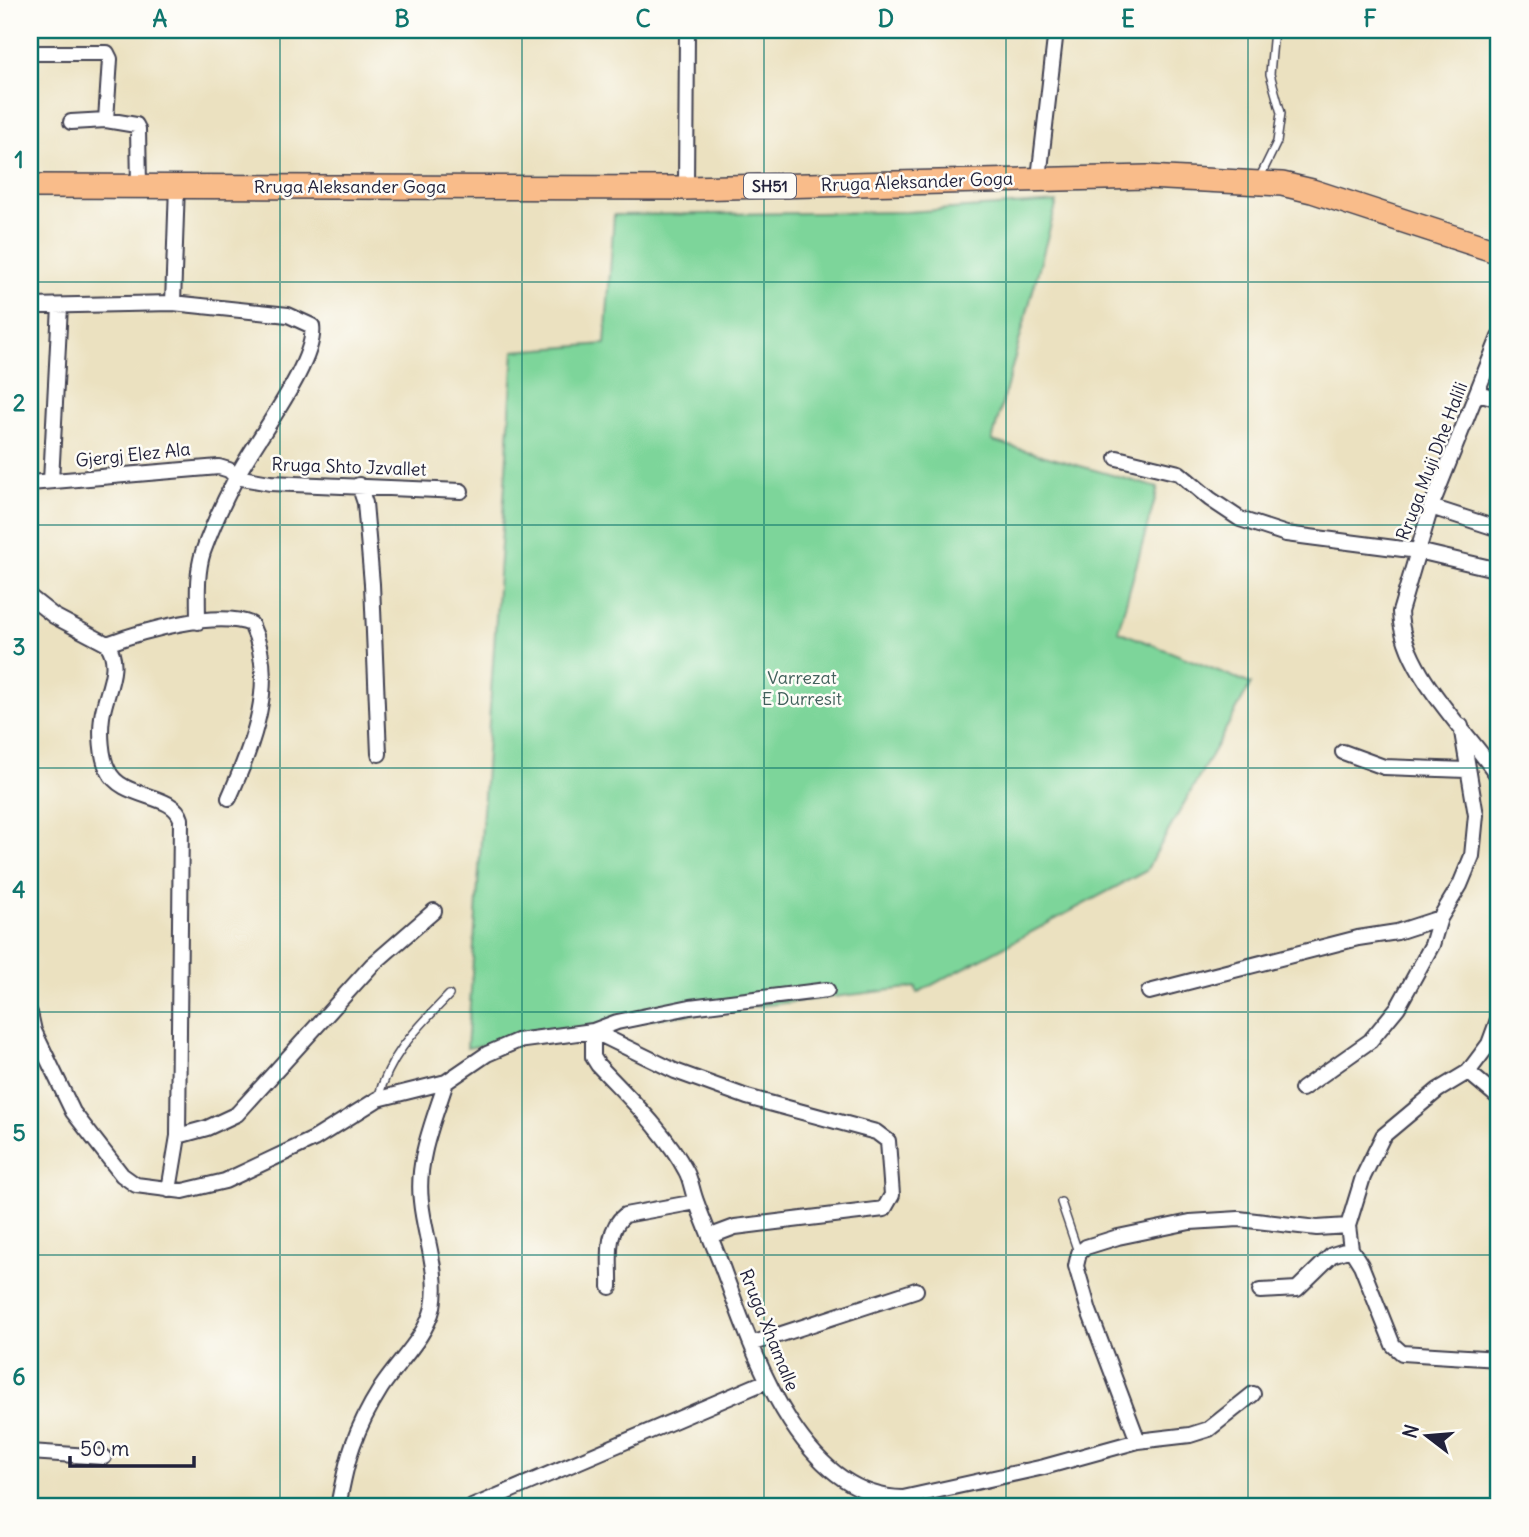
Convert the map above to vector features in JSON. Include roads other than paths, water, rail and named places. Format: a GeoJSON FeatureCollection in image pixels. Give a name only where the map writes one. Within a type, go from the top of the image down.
{"type":"FeatureCollection","features":[{"type":"Feature","properties":{"kind":"main road","name":"Rruga Aleksander Goga"},"geometry":{"type":"LineString","coordinates":[[30,186],[686,188],[1147,177],[1257,183],[1312,191],[1499,251]]}},
{"type":"Feature","properties":{"kind":"street"},"geometry":{"type":"LineString","coordinates":[[686,188],[687,30]]}},
{"type":"Feature","properties":{"kind":"street"},"geometry":{"type":"LineString","coordinates":[[1039,178],[1056,30]]}},
{"type":"Feature","properties":{"kind":"street"},"geometry":{"type":"LineString","coordinates":[[30,53],[107,53],[110,59],[106,120]]}},
{"type":"Feature","properties":{"kind":"street"},"geometry":{"type":"LineString","coordinates":[[71,122],[128,122],[138,129],[139,185]]}},
{"type":"Feature","properties":{"kind":"street"},"geometry":{"type":"LineString","coordinates":[[173,303],[177,185]]}},
{"type":"Feature","properties":{"kind":"street"},"geometry":{"type":"LineString","coordinates":[[30,306],[173,303],[288,315],[312,326],[314,336],[303,366],[236,477],[203,553],[198,578],[198,622]]}},
{"type":"Feature","properties":{"kind":"street"},"geometry":{"type":"LineString","coordinates":[[51,481],[60,306]]}},
{"type":"Feature","properties":{"kind":"street","name":"Rruga Muji Dhe Halili"},"geometry":{"type":"LineString","coordinates":[[1499,337],[1432,507],[1400,612],[1401,629],[1412,662],[1499,778]]}},
{"type":"Feature","properties":{"kind":"street"},"geometry":{"type":"LineString","coordinates":[[1478,393],[1499,399]]}},
{"type":"Feature","properties":{"kind":"street"},"geometry":{"type":"LineString","coordinates":[[1117,458],[1179,473],[1240,519],[1286,534],[1419,551],[1499,570]]}},
{"type":"Feature","properties":{"kind":"street","name":"Gjergj Elez Ala"},"geometry":{"type":"LineString","coordinates":[[30,483],[219,467],[229,470],[236,477]]}},
{"type":"Feature","properties":{"kind":"street","name":"Rruga Shto Jzvallet"},"geometry":{"type":"LineString","coordinates":[[236,477],[270,483],[461,491]]}},
{"type":"Feature","properties":{"kind":"street"},"geometry":{"type":"LineString","coordinates":[[359,485],[365,503],[372,584],[379,754]]}},
{"type":"Feature","properties":{"kind":"street"},"geometry":{"type":"LineString","coordinates":[[1432,507],[1499,529]]}},
{"type":"Feature","properties":{"kind":"street"},"geometry":{"type":"LineString","coordinates":[[30,597],[54,616],[107,644],[114,661],[102,717],[107,769],[115,782],[125,789],[172,806],[181,819],[178,1136],[169,1190]]}},
{"type":"Feature","properties":{"kind":"street"},"geometry":{"type":"LineString","coordinates":[[107,644],[133,635],[198,622],[241,620],[251,624],[257,635],[261,676],[259,722],[250,751],[229,798]]}},
{"type":"Feature","properties":{"kind":"street"},"geometry":{"type":"LineString","coordinates":[[1302,1089],[1370,1041],[1398,1007],[1432,945],[1440,918],[1460,885],[1472,856],[1476,815],[1460,725]]}},
{"type":"Feature","properties":{"kind":"street"},"geometry":{"type":"LineString","coordinates":[[1343,752],[1384,767],[1466,769]]}},
{"type":"Feature","properties":{"kind":"street"},"geometry":{"type":"LineString","coordinates":[[178,1136],[207,1128],[237,1114],[372,965],[434,911]]}},
{"type":"Feature","properties":{"kind":"street"},"geometry":{"type":"LineString","coordinates":[[1149,992],[1358,938],[1397,932],[1440,918]]}},
{"type":"Feature","properties":{"kind":"street"},"geometry":{"type":"LineString","coordinates":[[30,1013],[34,1031],[73,1112],[122,1175],[136,1185],[183,1191],[225,1181],[314,1139],[378,1099],[446,1082],[487,1054],[517,1041],[593,1031],[617,1022],[690,1007],[827,990]]}},
{"type":"Feature","properties":{"kind":"street"},"geometry":{"type":"LineString","coordinates":[[1499,1017],[1489,1044],[1468,1072],[1438,1090],[1383,1136],[1363,1177],[1348,1226],[1351,1249],[1361,1265],[1393,1345],[1402,1353],[1499,1359]]}},
{"type":"Feature","properties":{"kind":"street"},"geometry":{"type":"LineString","coordinates":[[593,1031],[675,1070],[747,1097],[876,1132],[888,1141],[892,1195],[884,1209],[735,1227],[711,1236]]}},
{"type":"Feature","properties":{"kind":"street","name":"Rruga Xhamalle"},"geometry":{"type":"LineString","coordinates":[[593,1031],[593,1057],[668,1145],[687,1172],[696,1202],[766,1381],[793,1424],[835,1472],[862,1491],[884,1498],[903,1498],[1044,1468],[1138,1441],[1178,1437],[1209,1429],[1252,1394]]}},
{"type":"Feature","properties":{"kind":"street"},"geometry":{"type":"LineString","coordinates":[[1468,1072],[1499,1098]]}},
{"type":"Feature","properties":{"kind":"street"},"geometry":{"type":"LineString","coordinates":[[338,1507],[347,1453],[359,1426],[424,1328],[433,1308],[434,1285],[420,1199],[421,1164],[446,1082]]}},
{"type":"Feature","properties":{"kind":"street"},"geometry":{"type":"LineString","coordinates":[[610,1287],[611,1235],[616,1222],[625,1215],[696,1202]]}},
{"type":"Feature","properties":{"kind":"street"},"geometry":{"type":"LineString","coordinates":[[1138,1441],[1090,1311],[1076,1266],[1079,1253],[1086,1247],[1118,1237],[1190,1222],[1239,1219],[1317,1228],[1348,1226]]}},
{"type":"Feature","properties":{"kind":"street"},"geometry":{"type":"LineString","coordinates":[[1261,1291],[1297,1289],[1332,1255],[1351,1249]]}},
{"type":"Feature","properties":{"kind":"street"},"geometry":{"type":"LineString","coordinates":[[751,1344],[916,1290]]}},
{"type":"Feature","properties":{"kind":"street"},"geometry":{"type":"LineString","coordinates":[[472,1507],[766,1381]]}},
{"type":"Feature","properties":{"kind":"street"},"geometry":{"type":"LineString","coordinates":[[30,1452],[104,1457]]}},
{"type":"Feature","properties":{"kind":"lane"},"geometry":{"type":"LineString","coordinates":[[1257,183],[1277,142],[1281,113],[1270,74],[1274,30]]}},
{"type":"Feature","properties":{"kind":"lane"},"geometry":{"type":"LineString","coordinates":[[378,1099],[386,1070],[402,1046],[449,995]]}},
{"type":"Feature","properties":{"kind":"lane"},"geometry":{"type":"LineString","coordinates":[[1061,1202],[1079,1253]]}},
{"type":"Feature","properties":{"kind":"park label","name":"Varrezat E Durresit"},"geometry":{"type":"Point","coordinates":[802,688]}}]}
